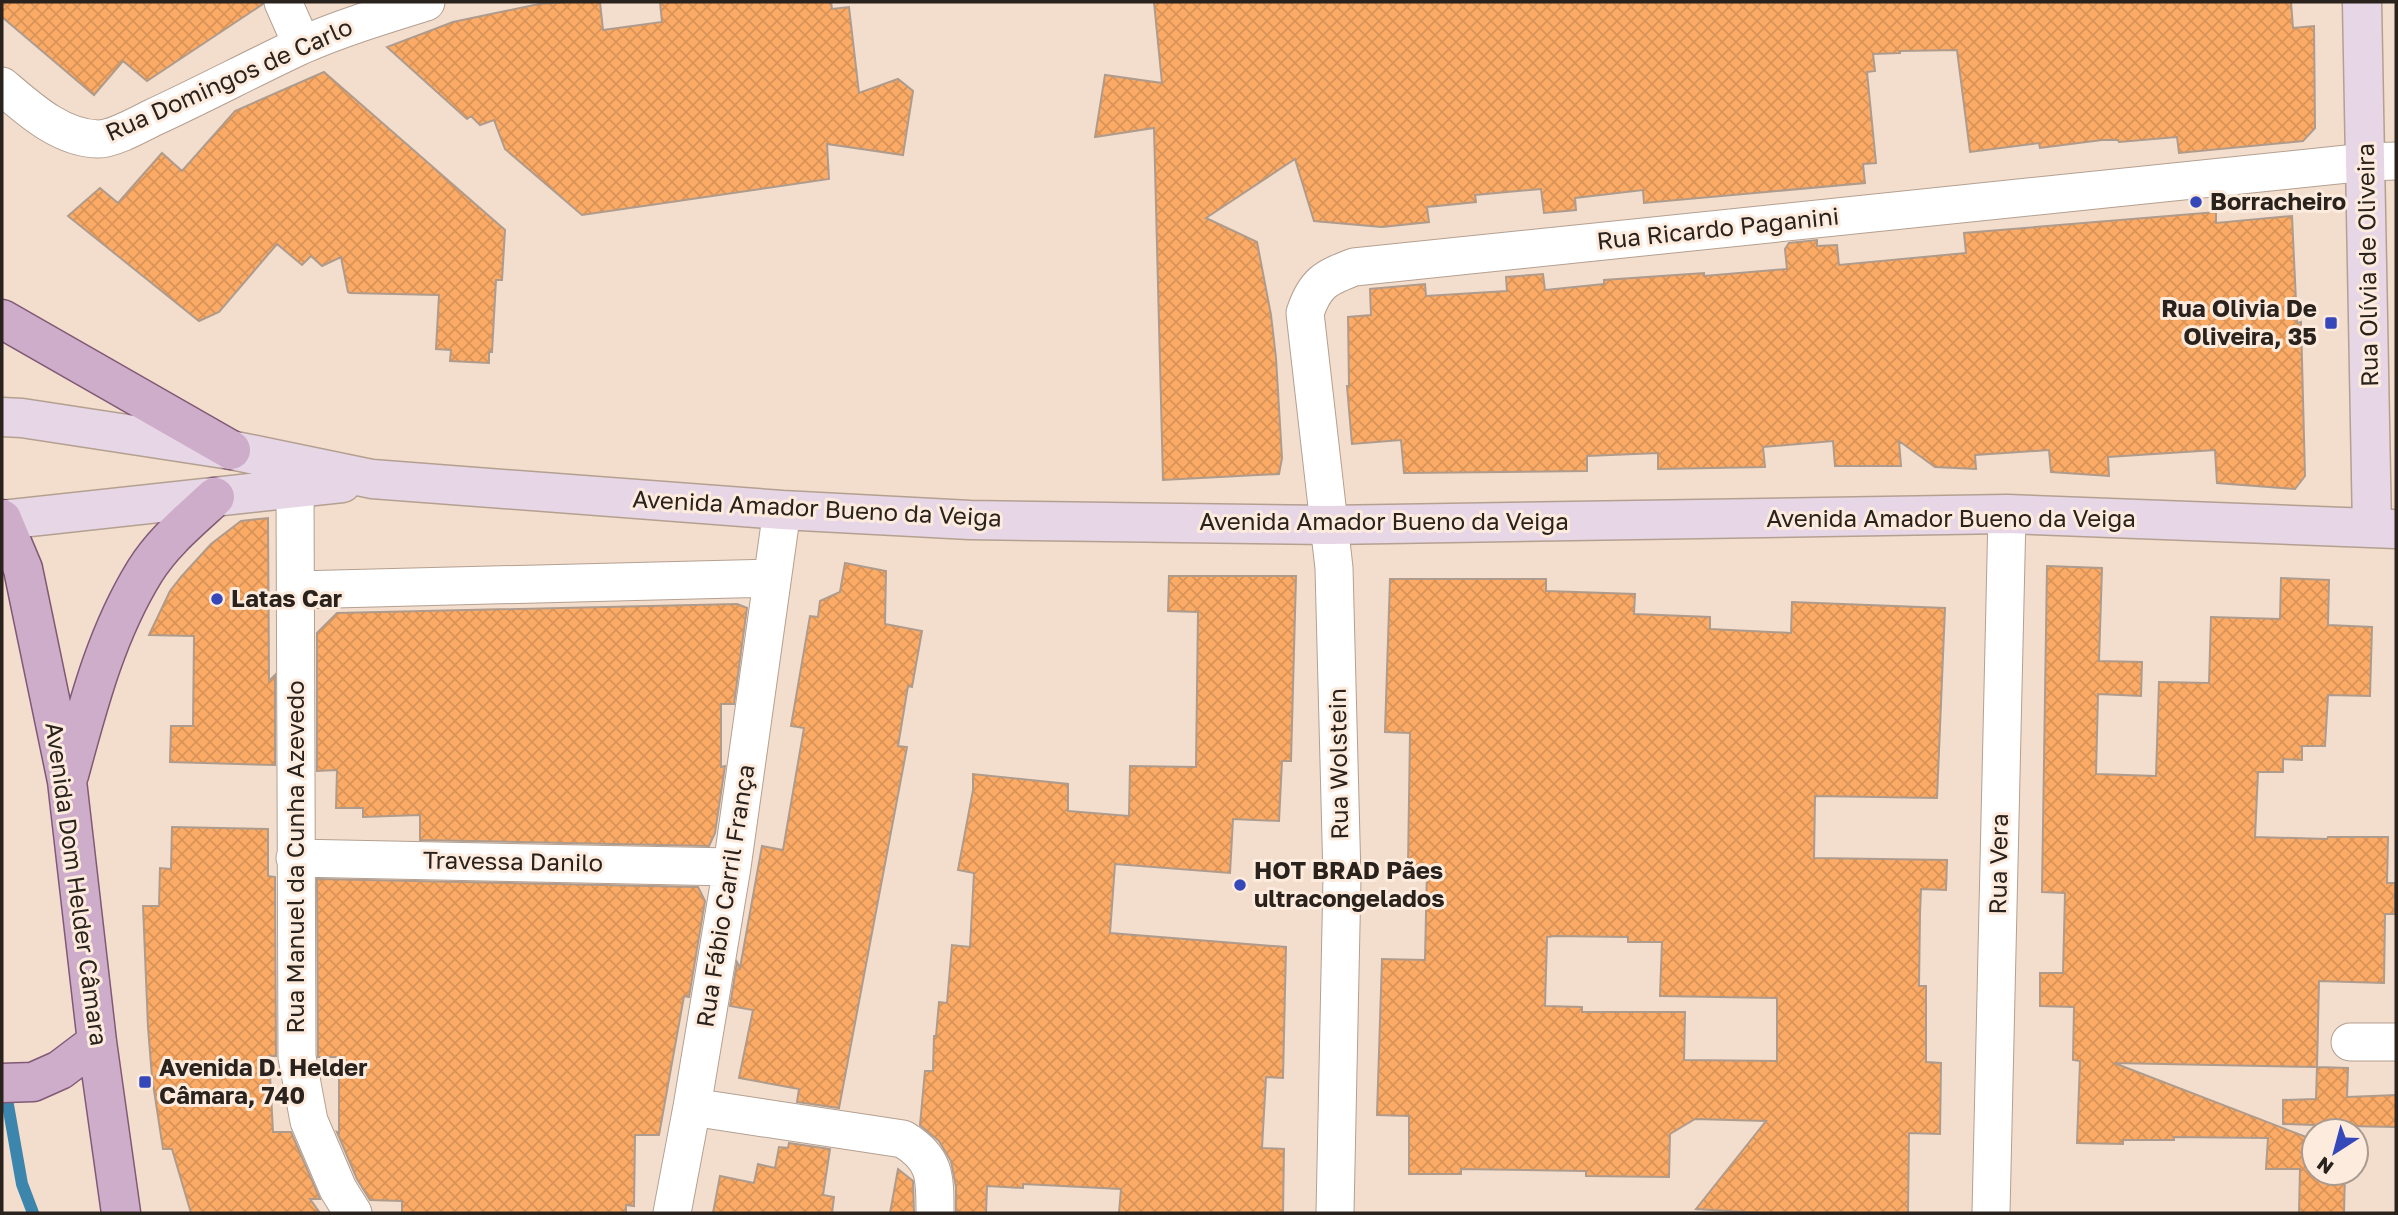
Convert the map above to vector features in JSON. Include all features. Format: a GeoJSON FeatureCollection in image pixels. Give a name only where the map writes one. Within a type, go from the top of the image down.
{"type":"FeatureCollection","features":[{"type":"Feature","properties":{"kind":"main road","name":"Rua Olívia de Oliveira"},"geometry":{"type":"LineString","coordinates":[[2362,2],[2381,162],[2384,529]]}},
{"type":"Feature","properties":{"kind":"main road"},"geometry":{"type":"LineString","coordinates":[[2,319],[231,450]]}},
{"type":"Feature","properties":{"kind":"main road","name":"Avenida Amador Bueno da Veiga"},"geometry":{"type":"LineString","coordinates":[[2,417],[231,450],[372,479],[782,510],[970,520],[1328,525],[2007,514],[2384,529]]}},
{"type":"Feature","properties":{"kind":"main road","name":"Avenida Amador Bueno da Veiga"},"geometry":{"type":"LineString","coordinates":[[2,520],[372,479]]}},
{"type":"Feature","properties":{"kind":"main road"},"geometry":{"type":"LineString","coordinates":[[67,781],[94,681],[139,582],[172,536],[215,497]]}},
{"type":"Feature","properties":{"kind":"main road","name":"Avenida Dom Helder Câmara"},"geometry":{"type":"LineString","coordinates":[[2,520],[23,569],[67,781],[97,1042],[121,1213]]}},
{"type":"Feature","properties":{"kind":"main road"},"geometry":{"type":"LineString","coordinates":[[2,1083],[33,1082],[60,1070],[97,1042]]}},
{"type":"Feature","properties":{"kind":"street"},"geometry":{"type":"LineString","coordinates":[[283,2],[302,45]]}},
{"type":"Feature","properties":{"kind":"street","name":"Rua Domingos de Carlo"},"geometry":{"type":"LineString","coordinates":[[2,86],[33,112],[68,133],[100,139],[188,102],[302,45],[426,2]]}},
{"type":"Feature","properties":{"kind":"street","name":"Rua Ricardo Paganini"},"geometry":{"type":"LineString","coordinates":[[1328,525],[1305,313],[1311,293],[1328,277],[1354,267],[2381,162]]}},
{"type":"Feature","properties":{"kind":"street","name":"Rua Manuel da Cunha Azevedo"},"geometry":{"type":"LineString","coordinates":[[295,489],[297,1057],[309,1121],[338,1189],[353,1213]]}},
{"type":"Feature","properties":{"kind":"street","name":"Rua Fábio Carril França"},"geometry":{"type":"LineString","coordinates":[[671,1213],[692,1107],[732,867],[782,510]]}},
{"type":"Feature","properties":{"kind":"street","name":"Rua Vera"},"geometry":{"type":"LineString","coordinates":[[1992,1213],[2007,514]]}},
{"type":"Feature","properties":{"kind":"street","name":"Rua Wolstein"},"geometry":{"type":"LineString","coordinates":[[1328,525],[1334,568],[1342,878],[1335,1213]]}},
{"type":"Feature","properties":{"kind":"street"},"geometry":{"type":"LineString","coordinates":[[296,590],[772,578]]}},
{"type":"Feature","properties":{"kind":"street","name":"Travessa Danilo"},"geometry":{"type":"LineString","coordinates":[[295,858],[732,867]]}},
{"type":"Feature","properties":{"kind":"street"},"geometry":{"type":"LineString","coordinates":[[2350,1042],[2396,1042]]}},
{"type":"Feature","properties":{"kind":"street"},"geometry":{"type":"LineString","coordinates":[[692,1107],[903,1139],[926,1157],[935,1183],[934,1213]]}},
{"type":"Feature","properties":{"kind":"building"},"geometry":{"type":"Polygon","coordinates":[[[2,2],[263,4],[147,81],[123,61],[94,95],[2,17],[2,2]]]}},
{"type":"Feature","properties":{"kind":"building"},"geometry":{"type":"Polygon","coordinates":[[[600,2],[603,30],[662,22],[660,2],[831,2],[832,9],[849,7],[859,93],[898,79],[913,91],[903,155],[827,144],[829,179],[582,215],[505,149],[494,120],[480,125],[471,116],[467,119],[387,47],[453,22],[539,4],[600,2]]]}},
{"type":"Feature","properties":{"kind":"building"},"geometry":{"type":"Polygon","coordinates":[[[1154,2],[2291,2],[2293,28],[2314,26],[2315,128],[2303,141],[2179,153],[2177,137],[2119,142],[2102,140],[2040,148],[2039,143],[1970,152],[1957,50],[1900,51],[1873,54],[1875,71],[1867,72],[1876,163],[1863,164],[1865,183],[1644,203],[1643,190],[1575,198],[1576,210],[1544,213],[1541,189],[1475,195],[1476,202],[1427,207],[1429,222],[1382,227],[1314,221],[1295,159],[1206,218],[1257,242],[1276,358],[1282,458],[1279,474],[1163,480],[1154,128],[1095,137],[1105,75],[1162,83],[1154,2]]]}},
{"type":"Feature","properties":{"kind":"building"},"geometry":{"type":"Polygon","coordinates":[[[324,72],[505,230],[502,280],[496,280],[489,363],[450,361],[451,350],[436,349],[439,295],[350,293],[341,257],[322,266],[311,256],[302,265],[277,244],[219,312],[199,321],[68,216],[100,188],[118,203],[162,153],[182,171],[235,111],[324,72]]]}},
{"type":"Feature","properties":{"kind":"building"},"geometry":{"type":"Polygon","coordinates":[[[2216,212],[2216,223],[2292,216],[2297,323],[2301,322],[2305,476],[2295,489],[2217,483],[2215,450],[2108,457],[2109,476],[2051,472],[2049,450],[1975,455],[1976,469],[1935,467],[1899,441],[1901,466],[1835,466],[1833,441],[1763,447],[1765,467],[1658,469],[1658,453],[1587,456],[1587,471],[1404,473],[1401,440],[1352,444],[1347,386],[1348,317],[1371,315],[1370,289],[1425,284],[1426,296],[1507,291],[1506,277],[1543,274],[1545,290],[1604,284],[1604,280],[1787,269],[1785,249],[1789,243],[1817,240],[1817,246],[1837,245],[1839,265],[1966,253],[1964,233],[2216,212]]]}},
{"type":"Feature","properties":{"kind":"building","name":"Latas Car"},"geometry":{"type":"Polygon","coordinates":[[[268,518],[269,681],[275,675],[275,765],[170,762],[171,726],[193,726],[194,636],[149,635],[170,591],[211,544],[241,521],[268,518]]]}},
{"type":"Feature","properties":{"kind":"building"},"geometry":{"type":"Polygon","coordinates":[[[845,563],[886,571],[885,624],[922,631],[912,687],[908,686],[898,746],[907,747],[839,1108],[797,1102],[799,1089],[739,1078],[753,1010],[730,1006],[737,962],[740,968],[762,846],[783,850],[804,728],[791,726],[810,616],[818,617],[820,601],[840,592],[845,563]]]}},
{"type":"Feature","properties":{"kind":"building"},"geometry":{"type":"Polygon","coordinates":[[[2047,566],[2102,568],[2099,661],[2142,662],[2141,696],[2098,694],[2096,774],[2156,776],[2159,682],[2209,683],[2211,617],[2280,619],[2281,578],[2329,580],[2328,625],[2372,627],[2370,696],[2328,695],[2325,746],[2302,746],[2302,760],[2283,759],[2283,772],[2258,772],[2255,837],[2388,837],[2387,883],[2395,883],[2395,914],[2385,914],[2384,983],[2319,981],[2317,1067],[2114,1063],[2300,1135],[2300,1169],[2266,1169],[2268,1138],[2174,1137],[2174,1140],[2123,1140],[2123,1144],[2077,1143],[2080,1061],[2073,1060],[2074,1007],[2040,1006],[2040,973],[2063,973],[2065,893],[2042,892],[2047,566]]]}},
{"type":"Feature","properties":{"kind":"building"},"geometry":{"type":"Polygon","coordinates":[[[1169,576],[1296,576],[1291,761],[1282,761],[1279,821],[1233,819],[1230,873],[1115,864],[1110,933],[1286,947],[1283,1078],[1266,1077],[1262,1148],[1284,1149],[1283,1213],[1119,1213],[1121,1189],[1023,1184],[1023,1188],[987,1186],[986,1213],[956,1213],[956,1187],[951,1161],[939,1141],[920,1125],[925,1071],[933,1071],[939,1002],[947,1003],[952,945],[970,947],[974,873],[958,870],[973,790],[973,774],[1068,784],[1068,811],[1129,816],[1130,766],[1196,767],[1198,612],[1168,611],[1169,576]]]}},
{"type":"Feature","properties":{"kind":"building"},"geometry":{"type":"Polygon","coordinates":[[[1390,579],[1546,579],[1546,591],[1635,594],[1634,614],[1710,617],[1710,629],[1791,633],[1792,602],[1945,608],[1937,798],[1815,796],[1814,858],[1947,860],[1946,890],[1921,889],[1920,913],[1919,986],[1926,986],[1926,1062],[1941,1063],[1940,1134],[1909,1133],[1908,1213],[1763,1213],[1696,1209],[1766,1121],[1695,1119],[1670,1134],[1669,1177],[1586,1176],[1586,1171],[1461,1169],[1461,1174],[1409,1174],[1409,1116],[1377,1115],[1382,959],[1425,960],[1427,868],[1408,868],[1410,733],[1385,732],[1390,579]],[[1547,937],[1545,1006],[1582,1007],[1582,1012],[1685,1012],[1684,1060],[1777,1061],[1777,998],[1660,996],[1662,942],[1628,942],[1628,937],[1547,937]]]}},
{"type":"Feature","properties":{"kind":"building"},"geometry":{"type":"Polygon","coordinates":[[[737,604],[747,608],[734,704],[721,704],[721,767],[725,766],[715,833],[709,846],[420,840],[420,815],[363,817],[363,808],[336,808],[337,770],[317,771],[317,633],[337,613],[737,604]]]}},
{"type":"Feature","properties":{"kind":"building"},"geometry":{"type":"Polygon","coordinates":[[[172,827],[268,829],[268,876],[275,877],[276,1056],[269,1056],[273,1132],[291,1132],[320,1199],[310,1199],[320,1213],[191,1213],[172,1149],[163,1149],[152,1077],[143,906],[159,906],[160,868],[171,869],[172,827]]]}},
{"type":"Feature","properties":{"kind":"building"},"geometry":{"type":"Polygon","coordinates":[[[317,879],[698,887],[705,901],[689,997],[684,996],[659,1135],[635,1135],[634,1206],[626,1205],[626,1213],[402,1213],[402,1201],[370,1200],[357,1179],[337,1132],[339,1133],[339,1057],[318,1057],[317,879]]]}},
{"type":"Feature","properties":{"kind":"building"},"geometry":{"type":"Polygon","coordinates":[[[2317,1067],[2348,1068],[2347,1097],[2396,1095],[2396,1127],[2370,1126],[2370,1117],[2300,1117],[2300,1125],[2283,1124],[2283,1100],[2316,1099],[2317,1067]]]}},
{"type":"Feature","properties":{"kind":"building"},"geometry":{"type":"Polygon","coordinates":[[[789,1143],[830,1149],[823,1195],[834,1197],[832,1213],[713,1213],[720,1176],[754,1183],[758,1164],[775,1168],[779,1147],[788,1148],[789,1143]]]}},
{"type":"Feature","properties":{"kind":"building"},"geometry":{"type":"Polygon","coordinates":[[[898,1169],[913,1181],[914,1213],[890,1213],[898,1169]]]}},
{"type":"Feature","properties":{"kind":"building"},"geometry":{"type":"Polygon","coordinates":[[[2300,1169],[2300,1187],[2345,1187],[2344,1213],[2299,1213],[2300,1169]]]}},
{"type":"Feature","properties":{"kind":"waterway"},"geometry":{"type":"LineString","coordinates":[[5,1088],[22,1184],[33,1213]]}},
{"type":"Feature","properties":{"kind":"place","name":"Borracheiro"},"geometry":{"type":"Point","coordinates":[2196,202]}},
{"type":"Feature","properties":{"kind":"place","name":"Rua Olivia De Oliveira, 35"},"geometry":{"type":"Point","coordinates":[2331,323]}},
{"type":"Feature","properties":{"kind":"place","name":"Latas Car"},"geometry":{"type":"Point","coordinates":[217,599]}},
{"type":"Feature","properties":{"kind":"place","name":"HOT BRAD Pães ultracongelados"},"geometry":{"type":"Point","coordinates":[1240,885]}},
{"type":"Feature","properties":{"kind":"place","name":"Avenida D. Helder Câmara, 740"},"geometry":{"type":"Point","coordinates":[145,1082]}}]}
